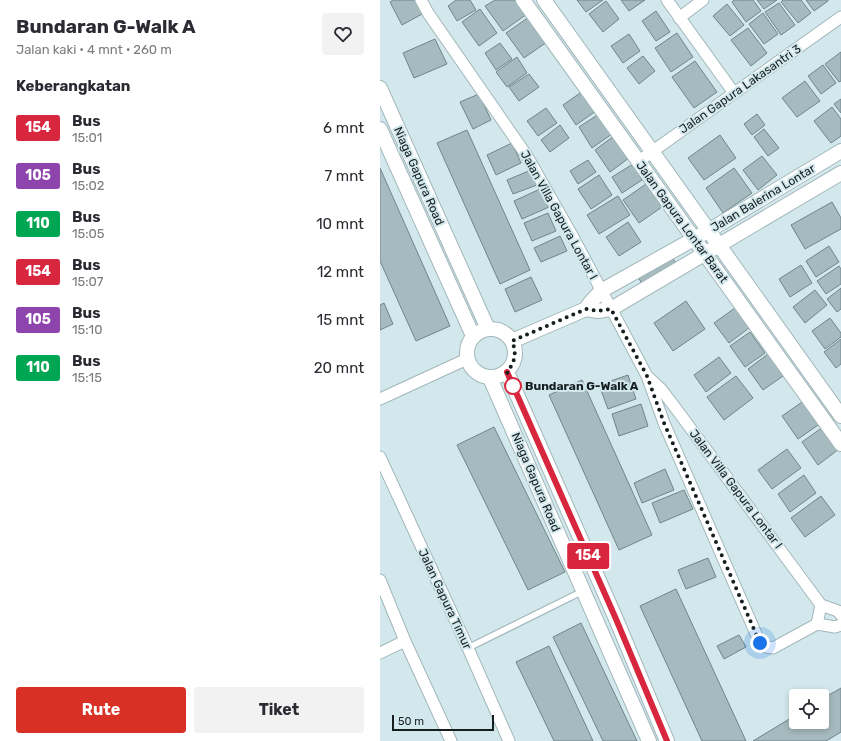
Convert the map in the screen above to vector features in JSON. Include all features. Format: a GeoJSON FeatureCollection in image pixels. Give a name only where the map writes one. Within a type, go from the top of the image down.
{"type":"FeatureCollection","features":[{"type":"Feature","properties":{"kind":"street","name":"Jalan Villa Gapura Lontar I"},"geometry":{"type":"LineString","coordinates":[[421,0],[428,13],[527,156],[554,201],[647,376],[664,423],[760,643],[766,648],[773,648],[817,624]]}},
{"type":"Feature","properties":{"kind":"street","name":"Jalan Gapura Lontar Barat"},"geometry":{"type":"LineString","coordinates":[[523,0],[841,444]]}},
{"type":"Feature","properties":{"kind":"street","name":"Jalan Gapura Lontar Barat"},"geometry":{"type":"LineString","coordinates":[[544,0],[841,416]]}},
{"type":"Feature","properties":{"kind":"street"},"geometry":{"type":"LineString","coordinates":[[667,0],[734,94]]}},
{"type":"Feature","properties":{"kind":"street"},"geometry":{"type":"LineString","coordinates":[[679,18],[703,0]]}},
{"type":"Feature","properties":{"kind":"street","name":"Jalan Gapura Lakasantri 3"},"geometry":{"type":"LineString","coordinates":[[639,161],[841,17]]}},
{"type":"Feature","properties":{"kind":"street","name":"Niaga Gapura Road"},"geometry":{"type":"LineString","coordinates":[[380,88],[488,329]]}},
{"type":"Feature","properties":{"kind":"street","name":"Niaga Gapura Road"},"geometry":{"type":"LineString","coordinates":[[380,129],[473,336]]}},
{"type":"Feature","properties":{"kind":"street","name":"Jalan Balerina Lontar"},"geometry":{"type":"LineString","coordinates":[[586,309],[601,291],[708,231],[841,151]]}},
{"type":"Feature","properties":{"kind":"street","name":"Jalan Balerina Lontar"},"geometry":{"type":"LineString","coordinates":[[512,341],[586,309],[598,311],[611,309],[841,173]]}},
{"type":"Feature","properties":{"kind":"street"},"geometry":{"type":"LineString","coordinates":[[488,329],[502,331],[508,335],[515,349],[515,357],[507,372],[490,378],[475,372],[470,366],[466,351],[473,336],[480,331],[488,329]]}},
{"type":"Feature","properties":{"kind":"street"},"geometry":{"type":"LineString","coordinates":[[380,400],[467,359]]}},
{"type":"Feature","properties":{"kind":"street","name":"Niaga Gapura Road"},"geometry":{"type":"LineString","coordinates":[[507,372],[616,619],[667,741]]}},
{"type":"Feature","properties":{"kind":"street","name":"Jalan Villa Gapura Lontar I"},"geometry":{"type":"LineString","coordinates":[[647,376],[661,390],[677,410],[822,605],[838,611],[841,615]]}},
{"type":"Feature","properties":{"kind":"street","name":"Niaga Gapura Road"},"geometry":{"type":"LineString","coordinates":[[490,378],[649,741]]}},
{"type":"Feature","properties":{"kind":"street","name":"Jalan Gapura Timur"},"geometry":{"type":"LineString","coordinates":[[380,457],[509,741]]}},
{"type":"Feature","properties":{"kind":"street"},"geometry":{"type":"LineString","coordinates":[[380,580],[405,641],[452,741]]}},
{"type":"Feature","properties":{"kind":"street"},"geometry":{"type":"LineString","coordinates":[[822,605],[817,624],[835,627],[841,625]]}},
{"type":"Feature","properties":{"kind":"street"},"geometry":{"type":"LineString","coordinates":[[380,653],[405,641]]}},
{"type":"Feature","properties":{"kind":"lane"},"geometry":{"type":"LineString","coordinates":[[468,648],[583,591]]}},
{"type":"Feature","properties":{"kind":"building"},"geometry":{"type":"Polygon","coordinates":[[[393,0],[417,0],[424,13],[402,25],[390,2],[393,0]]]}},
{"type":"Feature","properties":{"kind":"building"},"geometry":{"type":"Polygon","coordinates":[[[456,0],[470,0],[476,10],[457,21],[448,6],[456,0]]]}},
{"type":"Feature","properties":{"kind":"building"},"geometry":{"type":"Polygon","coordinates":[[[495,0],[517,0],[527,14],[503,31],[485,6],[495,0]]]}},
{"type":"Feature","properties":{"kind":"building"},"geometry":{"type":"Polygon","coordinates":[[[577,0],[603,0],[586,12],[577,0]]]}},
{"type":"Feature","properties":{"kind":"building"},"geometry":{"type":"Polygon","coordinates":[[[621,0],[645,0],[629,11],[621,0]]]}},
{"type":"Feature","properties":{"kind":"building"},"geometry":{"type":"Polygon","coordinates":[[[734,0],[753,0],[761,11],[746,22],[732,2],[734,0]]]}},
{"type":"Feature","properties":{"kind":"building"},"geometry":{"type":"Polygon","coordinates":[[[757,0],[777,0],[764,9],[757,0]]]}},
{"type":"Feature","properties":{"kind":"building"},"geometry":{"type":"Polygon","coordinates":[[[783,0],[801,0],[811,13],[798,23],[781,2],[783,0]]]}},
{"type":"Feature","properties":{"kind":"building"},"geometry":{"type":"Polygon","coordinates":[[[806,0],[828,0],[828,1],[814,11],[806,0]]]}},
{"type":"Feature","properties":{"kind":"building"},"geometry":{"type":"Polygon","coordinates":[[[606,1],[619,19],[603,32],[589,14],[606,1]]]}},
{"type":"Feature","properties":{"kind":"building"},"geometry":{"type":"Polygon","coordinates":[[[779,3],[795,25],[781,35],[765,12],[779,3]]]}},
{"type":"Feature","properties":{"kind":"building"},"geometry":{"type":"Polygon","coordinates":[[[727,4],[744,25],[730,36],[713,16],[727,4]]]}},
{"type":"Feature","properties":{"kind":"building"},"geometry":{"type":"Polygon","coordinates":[[[480,9],[497,33],[479,46],[462,22],[480,9]]]}},
{"type":"Feature","properties":{"kind":"building"},"geometry":{"type":"Polygon","coordinates":[[[656,11],[670,32],[656,41],[642,21],[656,11]]]}},
{"type":"Feature","properties":{"kind":"building"},"geometry":{"type":"Polygon","coordinates":[[[763,13],[778,34],[764,44],[749,24],[763,13]]]}},
{"type":"Feature","properties":{"kind":"building"},"geometry":{"type":"Polygon","coordinates":[[[529,17],[547,42],[524,58],[506,33],[529,17]]]}},
{"type":"Feature","properties":{"kind":"building"},"geometry":{"type":"Polygon","coordinates":[[[748,28],[767,53],[751,66],[731,40],[748,28]]]}},
{"type":"Feature","properties":{"kind":"building"},"geometry":{"type":"Polygon","coordinates":[[[677,33],[693,57],[671,72],[655,48],[677,33]]]}},
{"type":"Feature","properties":{"kind":"building"},"geometry":{"type":"Polygon","coordinates":[[[629,34],[640,51],[623,63],[611,46],[629,34]]]}},
{"type":"Feature","properties":{"kind":"building"},"geometry":{"type":"Polygon","coordinates":[[[435,39],[447,64],[414,78],[403,53],[435,39]]]}},
{"type":"Feature","properties":{"kind":"building"},"geometry":{"type":"Polygon","coordinates":[[[500,43],[512,59],[496,70],[485,53],[500,43]]]}},
{"type":"Feature","properties":{"kind":"building"},"geometry":{"type":"Polygon","coordinates":[[[841,52],[841,81],[839,82],[825,64],[841,52]]]}},
{"type":"Feature","properties":{"kind":"building"},"geometry":{"type":"Polygon","coordinates":[[[643,56],[655,71],[639,84],[627,68],[643,56]]]}},
{"type":"Feature","properties":{"kind":"building"},"geometry":{"type":"Polygon","coordinates":[[[517,57],[527,73],[507,87],[496,72],[517,57]]]}},
{"type":"Feature","properties":{"kind":"building"},"geometry":{"type":"Polygon","coordinates":[[[695,61],[717,92],[694,108],[672,77],[695,61]]]}},
{"type":"Feature","properties":{"kind":"building"},"geometry":{"type":"Polygon","coordinates":[[[823,65],[836,83],[821,94],[808,76],[823,65]]]}},
{"type":"Feature","properties":{"kind":"building"},"geometry":{"type":"Polygon","coordinates":[[[529,74],[539,87],[519,101],[509,87],[529,74]]]}},
{"type":"Feature","properties":{"kind":"building"},"geometry":{"type":"Polygon","coordinates":[[[805,81],[820,101],[797,117],[782,98],[805,81]]]}},
{"type":"Feature","properties":{"kind":"building"},"geometry":{"type":"Polygon","coordinates":[[[583,91],[596,111],[576,125],[563,105],[583,91]]]}},
{"type":"Feature","properties":{"kind":"building"},"geometry":{"type":"Polygon","coordinates":[[[479,94],[491,120],[473,129],[460,102],[479,94]]]}},
{"type":"Feature","properties":{"kind":"building"},"geometry":{"type":"Polygon","coordinates":[[[841,99],[841,113],[834,104],[841,99]]]}},
{"type":"Feature","properties":{"kind":"building"},"geometry":{"type":"Polygon","coordinates":[[[832,107],[841,119],[841,136],[831,143],[814,121],[832,107]]]}},
{"type":"Feature","properties":{"kind":"building"},"geometry":{"type":"Polygon","coordinates":[[[546,108],[557,123],[538,136],[527,121],[546,108]]]}},
{"type":"Feature","properties":{"kind":"building"},"geometry":{"type":"Polygon","coordinates":[[[599,114],[612,134],[592,148],[579,127],[599,114]]]}},
{"type":"Feature","properties":{"kind":"building"},"geometry":{"type":"Polygon","coordinates":[[[757,114],[765,125],[752,135],[744,124],[757,114]]]}},
{"type":"Feature","properties":{"kind":"building"},"geometry":{"type":"Polygon","coordinates":[[[560,125],[569,138],[550,152],[541,140],[560,125]]]}},
{"type":"Feature","properties":{"kind":"building"},"geometry":{"type":"Polygon","coordinates":[[[764,129],[779,148],[768,156],[754,137],[764,129]]]}},
{"type":"Feature","properties":{"kind":"building"},"geometry":{"type":"Polygon","coordinates":[[[467,130],[530,270],[500,284],[437,143],[467,130]]]}},
{"type":"Feature","properties":{"kind":"building"},"geometry":{"type":"Polygon","coordinates":[[[720,135],[736,158],[704,180],[688,158],[720,135]]]}},
{"type":"Feature","properties":{"kind":"building"},"geometry":{"type":"Polygon","coordinates":[[[614,136],[629,158],[610,172],[595,150],[614,136]]]}},
{"type":"Feature","properties":{"kind":"building"},"geometry":{"type":"Polygon","coordinates":[[[512,143],[521,163],[496,175],[487,155],[512,143]]]}},
{"type":"Feature","properties":{"kind":"building"},"geometry":{"type":"Polygon","coordinates":[[[762,156],[777,175],[758,190],[743,170],[762,156]]]}},
{"type":"Feature","properties":{"kind":"building"},"geometry":{"type":"Polygon","coordinates":[[[588,160],[596,172],[578,184],[570,171],[588,160]]]}},
{"type":"Feature","properties":{"kind":"building"},"geometry":{"type":"Polygon","coordinates":[[[633,164],[642,180],[622,193],[612,177],[633,164]]]}},
{"type":"Feature","properties":{"kind":"building"},"geometry":{"type":"Polygon","coordinates":[[[380,168],[450,326],[416,341],[380,261],[380,168]]]}},
{"type":"Feature","properties":{"kind":"building"},"geometry":{"type":"Polygon","coordinates":[[[734,168],[752,193],[723,213],[706,188],[734,168]]]}},
{"type":"Feature","properties":{"kind":"building"},"geometry":{"type":"Polygon","coordinates":[[[531,170],[537,185],[513,194],[507,180],[531,170]]]}},
{"type":"Feature","properties":{"kind":"building"},"geometry":{"type":"Polygon","coordinates":[[[599,175],[612,195],[591,209],[578,189],[599,175]]]}},
{"type":"Feature","properties":{"kind":"building"},"geometry":{"type":"Polygon","coordinates":[[[646,184],[662,207],[639,223],[623,200],[646,184]]]}},
{"type":"Feature","properties":{"kind":"building"},"geometry":{"type":"Polygon","coordinates":[[[540,189],[549,207],[522,219],[514,201],[540,189]]]}},
{"type":"Feature","properties":{"kind":"building"},"geometry":{"type":"Polygon","coordinates":[[[618,196],[630,215],[599,234],[587,215],[618,196]]]}},
{"type":"Feature","properties":{"kind":"building"},"geometry":{"type":"Polygon","coordinates":[[[832,202],[841,218],[841,229],[805,249],[791,225],[832,202]]]}},
{"type":"Feature","properties":{"kind":"building"},"geometry":{"type":"Polygon","coordinates":[[[548,213],[556,231],[532,241],[524,223],[548,213]]]}},
{"type":"Feature","properties":{"kind":"building"},"geometry":{"type":"Polygon","coordinates":[[[628,222],[641,242],[619,256],[606,237],[628,222]]]}},
{"type":"Feature","properties":{"kind":"building"},"geometry":{"type":"Polygon","coordinates":[[[560,236],[567,251],[541,262],[534,248],[560,236]]]}},
{"type":"Feature","properties":{"kind":"building"},"geometry":{"type":"Polygon","coordinates":[[[829,246],[839,262],[816,277],[806,261],[829,246]]]}},
{"type":"Feature","properties":{"kind":"building"},"geometry":{"type":"Polygon","coordinates":[[[672,257],[678,267],[644,287],[638,277],[672,257]]]}},
{"type":"Feature","properties":{"kind":"building"},"geometry":{"type":"Polygon","coordinates":[[[801,265],[812,283],[790,297],[779,279],[801,265]]]}},
{"type":"Feature","properties":{"kind":"building"},"geometry":{"type":"Polygon","coordinates":[[[839,266],[841,269],[841,284],[826,294],[817,281],[839,266]]]}},
{"type":"Feature","properties":{"kind":"building"},"geometry":{"type":"Polygon","coordinates":[[[531,277],[542,300],[515,312],[505,289],[531,277]]]}},
{"type":"Feature","properties":{"kind":"building"},"geometry":{"type":"Polygon","coordinates":[[[841,288],[841,309],[837,312],[827,299],[841,288]]]}},
{"type":"Feature","properties":{"kind":"building"},"geometry":{"type":"Polygon","coordinates":[[[815,290],[827,305],[805,323],[793,307],[815,290]]]}},
{"type":"Feature","properties":{"kind":"building"},"geometry":{"type":"Polygon","coordinates":[[[686,301],[705,329],[673,351],[654,323],[686,301]]]}},
{"type":"Feature","properties":{"kind":"building"},"geometry":{"type":"Polygon","coordinates":[[[384,303],[393,324],[380,330],[380,305],[384,303]]]}},
{"type":"Feature","properties":{"kind":"building"},"geometry":{"type":"Polygon","coordinates":[[[735,308],[749,328],[729,343],[714,323],[735,308]]]}},
{"type":"Feature","properties":{"kind":"building"},"geometry":{"type":"Polygon","coordinates":[[[830,318],[841,333],[841,337],[825,349],[812,331],[830,318]]]}},
{"type":"Feature","properties":{"kind":"building"},"geometry":{"type":"Polygon","coordinates":[[[750,332],[765,353],[745,367],[730,346],[750,332]]]}},
{"type":"Feature","properties":{"kind":"building"},"geometry":{"type":"Polygon","coordinates":[[[841,339],[841,364],[836,368],[824,352],[841,339]]]}},
{"type":"Feature","properties":{"kind":"building"},"geometry":{"type":"Polygon","coordinates":[[[768,354],[783,376],[763,390],[748,369],[768,354]]]}},
{"type":"Feature","properties":{"kind":"building"},"geometry":{"type":"Polygon","coordinates":[[[719,357],[731,373],[706,392],[694,375],[719,357]]]}},
{"type":"Feature","properties":{"kind":"building"},"geometry":{"type":"Polygon","coordinates":[[[628,375],[636,399],[608,409],[599,385],[628,375]]]}},
{"type":"Feature","properties":{"kind":"building"},"geometry":{"type":"Polygon","coordinates":[[[736,376],[753,398],[724,420],[707,397],[736,376]]]}},
{"type":"Feature","properties":{"kind":"building"},"geometry":{"type":"Polygon","coordinates":[[[582,380],[652,535],[619,550],[549,395],[582,380]]]}},
{"type":"Feature","properties":{"kind":"building"},"geometry":{"type":"Polygon","coordinates":[[[805,400],[821,423],[798,439],[782,416],[805,400]]]}},
{"type":"Feature","properties":{"kind":"building"},"geometry":{"type":"Polygon","coordinates":[[[641,404],[648,426],[619,436],[612,414],[641,404]]]}},
{"type":"Feature","properties":{"kind":"building"},"geometry":{"type":"Polygon","coordinates":[[[494,427],[565,572],[528,590],[457,445],[494,427]]]}},
{"type":"Feature","properties":{"kind":"building"},"geometry":{"type":"Polygon","coordinates":[[[823,427],[839,449],[818,465],[802,442],[823,427]]]}},
{"type":"Feature","properties":{"kind":"building"},"geometry":{"type":"Polygon","coordinates":[[[787,449],[801,468],[772,489],[758,470],[787,449]]]}},
{"type":"Feature","properties":{"kind":"building"},"geometry":{"type":"Polygon","coordinates":[[[665,469],[674,490],[642,503],[634,483],[665,469]]]}},
{"type":"Feature","properties":{"kind":"building"},"geometry":{"type":"Polygon","coordinates":[[[804,475],[816,493],[790,512],[778,494],[804,475]]]}},
{"type":"Feature","properties":{"kind":"building"},"geometry":{"type":"Polygon","coordinates":[[[684,490],[693,509],[660,523],[652,503],[684,490]]]}},
{"type":"Feature","properties":{"kind":"building"},"geometry":{"type":"Polygon","coordinates":[[[821,496],[835,515],[805,537],[791,518],[821,496]]]}},
{"type":"Feature","properties":{"kind":"building"},"geometry":{"type":"Polygon","coordinates":[[[708,558],[716,577],[686,589],[678,570],[708,558]]]}},
{"type":"Feature","properties":{"kind":"building"},"geometry":{"type":"Polygon","coordinates":[[[676,589],[746,741],[702,741],[640,606],[676,589]]]}},
{"type":"Feature","properties":{"kind":"building"},"geometry":{"type":"Polygon","coordinates":[[[581,623],[637,741],[603,741],[553,637],[581,623]]]}},
{"type":"Feature","properties":{"kind":"building"},"geometry":{"type":"Polygon","coordinates":[[[739,635],[746,647],[724,659],[717,646],[739,635]]]}},
{"type":"Feature","properties":{"kind":"building"},"geometry":{"type":"Polygon","coordinates":[[[549,646],[593,741],[554,741],[516,662],[549,646]]]}},
{"type":"Feature","properties":{"kind":"building"},"geometry":{"type":"Polygon","coordinates":[[[841,688],[841,732],[826,741],[753,741],[789,719],[789,729],[829,729],[829,695],[841,688]]]}},
{"type":"Feature","properties":{"kind":"bus line","name":"154"},"geometry":{"type":"LineString","coordinates":[[507,372],[616,619],[667,741]]}},
{"type":"Feature","properties":{"kind":"place","name":"Bundaran G-Walk A"},"geometry":{"type":"Point","coordinates":[513,386]}},
{"type":"Feature","properties":{"kind":"route"},"geometry":{"type":"LineString","coordinates":[[513,386],[507,372],[515,357],[515,349],[512,341],[586,309],[598,311],[611,309],[647,376],[664,423],[760,643]]}}]}
